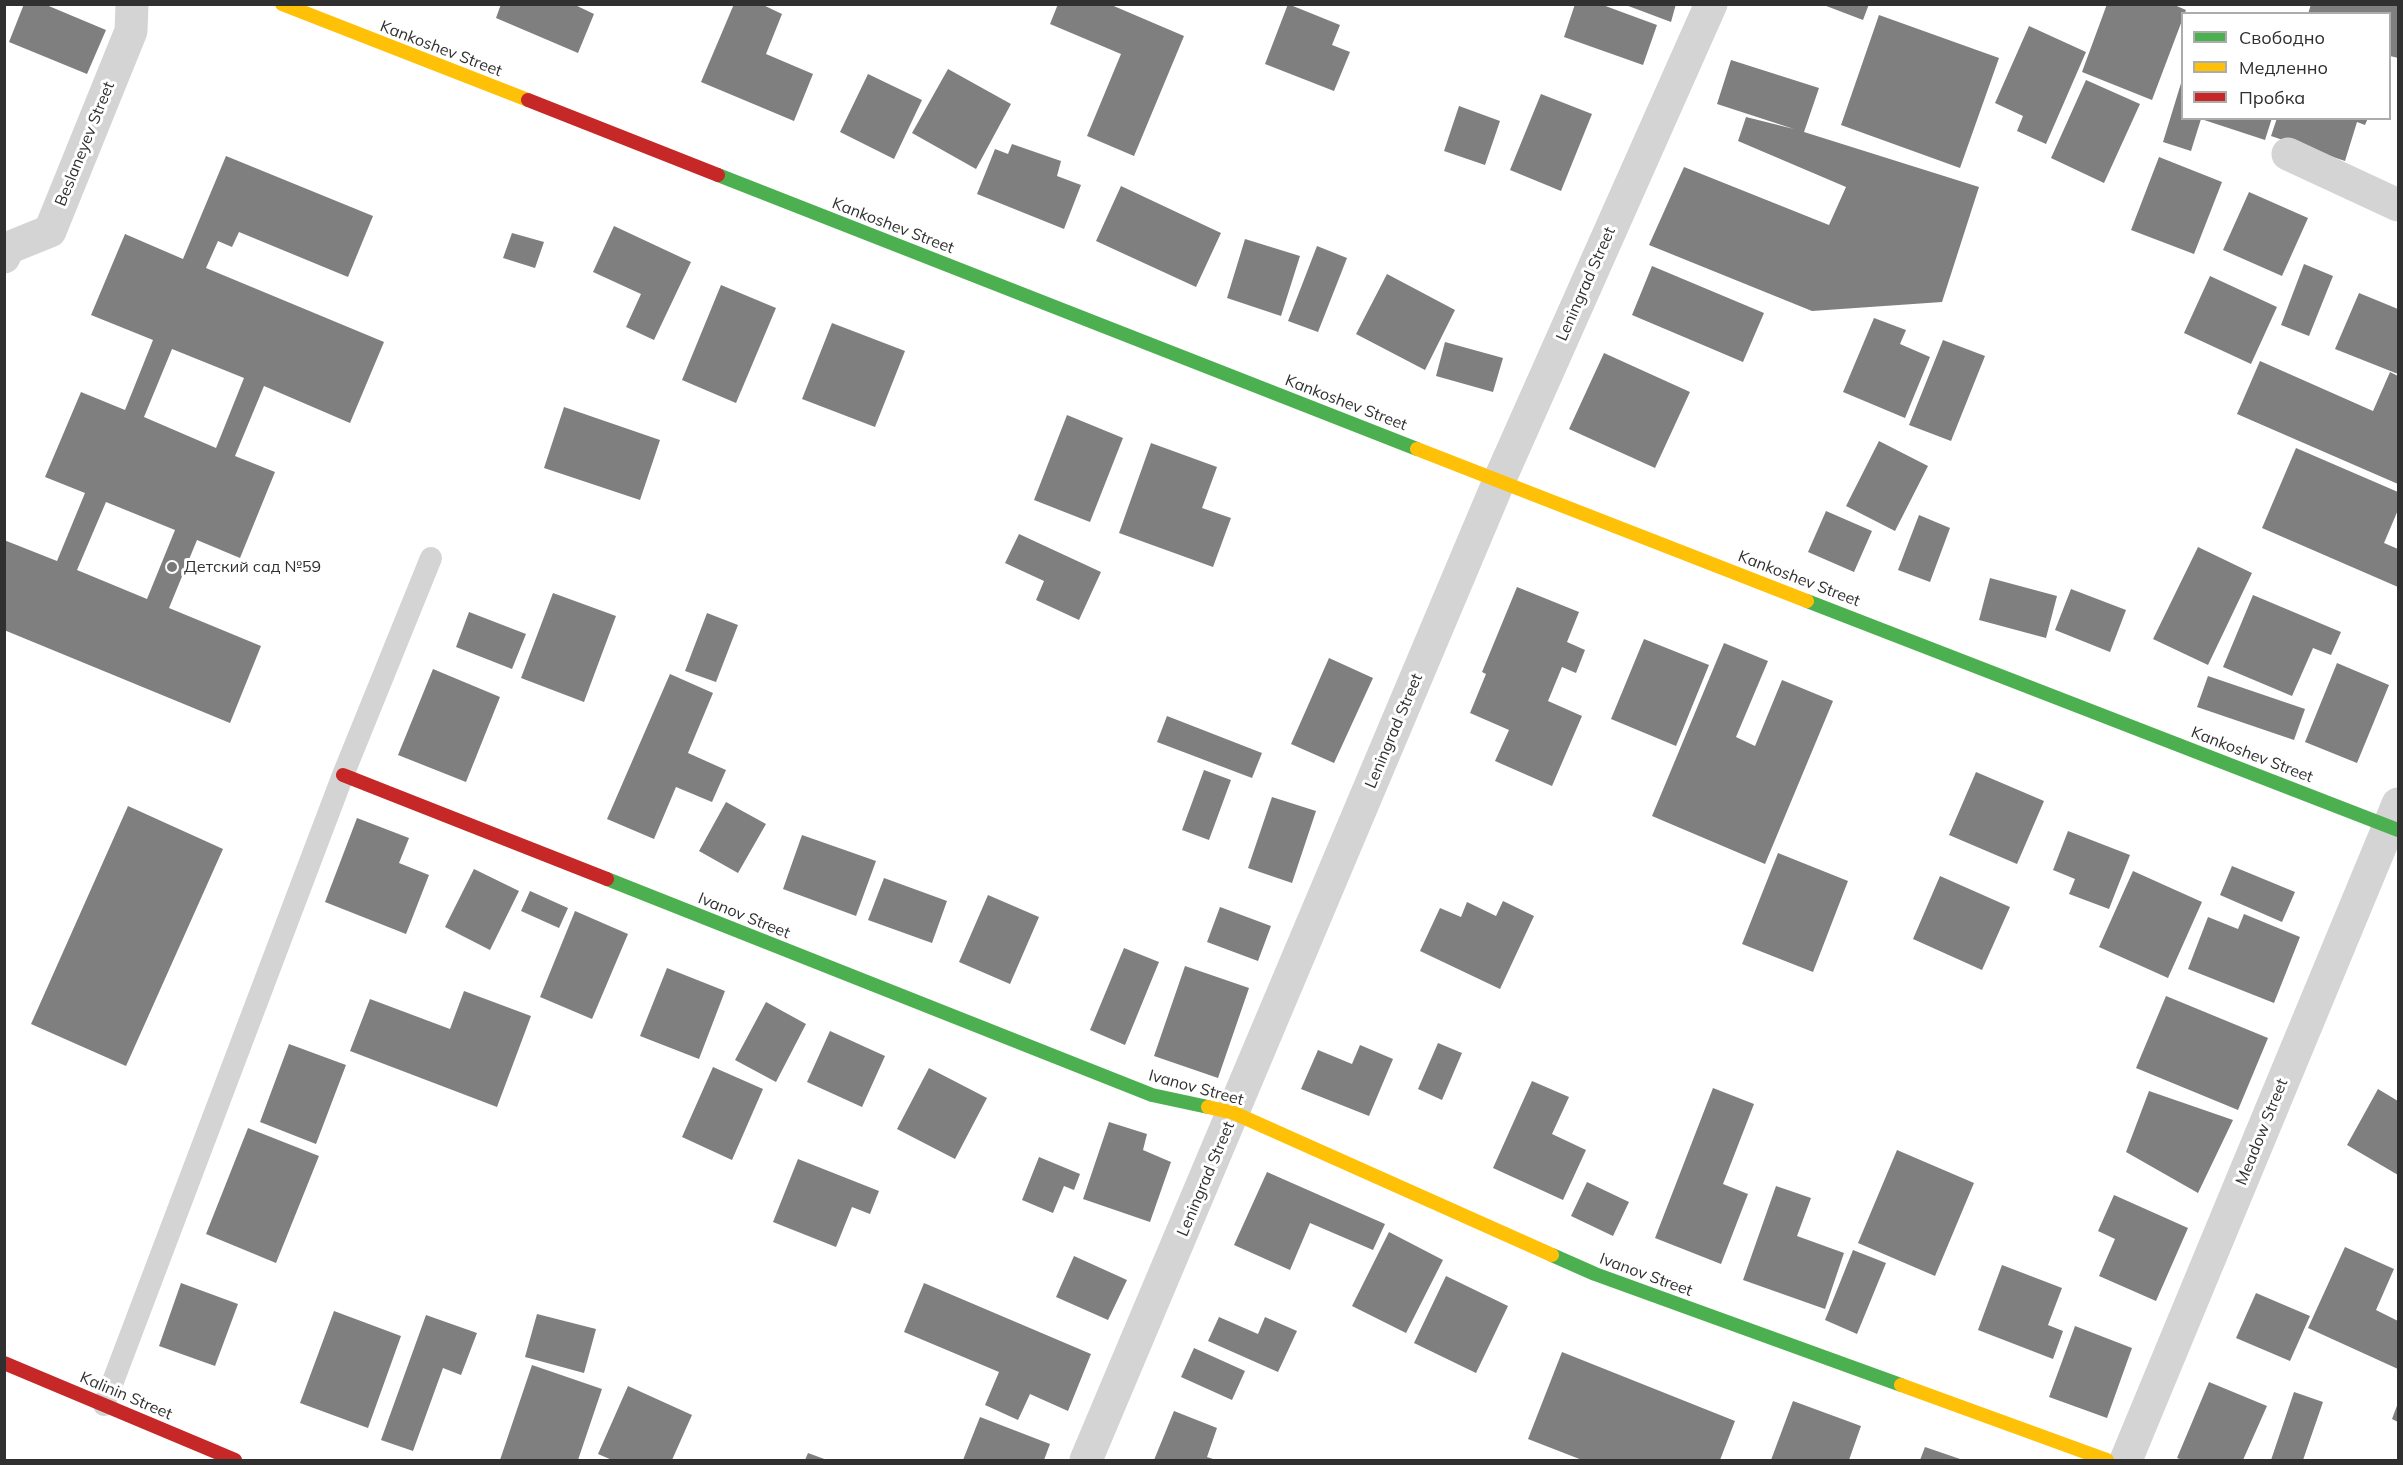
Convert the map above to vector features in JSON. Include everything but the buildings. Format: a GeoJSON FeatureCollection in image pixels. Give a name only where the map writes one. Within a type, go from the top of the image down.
{"type":"FeatureCollection","features":[{"type":"Feature","properties":{"kind":"street","name":"Beslaneyev Street"},"geometry":{"type":"LineString","coordinates":[[4,257],[8,248],[50,231],[131,31],[132,4]]}},
{"type":"Feature","properties":{"kind":"street","name":"Kankoshev Street"},"geometry":{"type":"LineString","coordinates":[[282,4],[1499,481],[2395,820]]}},
{"type":"Feature","properties":{"kind":"street","name":"Leningrad Street"},"geometry":{"type":"LineString","coordinates":[[1086,1461],[1499,481],[1711,4]]}},
{"type":"Feature","properties":{"kind":"street"},"geometry":{"type":"LineString","coordinates":[[2288,154],[2398,205]]}},
{"type":"Feature","properties":{"kind":"street","name":"Ivanov Street"},"geometry":{"type":"LineString","coordinates":[[343,776],[1152,1095],[1234,1113],[1595,1274],[2107,1461]]}},
{"type":"Feature","properties":{"kind":"street","name":"Meadow Street"},"geometry":{"type":"LineString","coordinates":[[2126,1461],[2395,820]]}},
{"type":"Feature","properties":{"kind":"street","name":"Kalinin Street"},"geometry":{"type":"LineString","coordinates":[[4,1363],[235,1461]]}},
{"type":"Feature","properties":{"kind":"lane"},"geometry":{"type":"LineString","coordinates":[[104,1405],[343,776],[431,558]]}},
{"type":"Feature","properties":{"kind":"traffic: fast"},"geometry":{"type":"LineString","coordinates":[[718,175],[1417,449]]}},
{"type":"Feature","properties":{"kind":"traffic: fast"},"geometry":{"type":"LineString","coordinates":[[1807,601],[2398,830]]}},
{"type":"Feature","properties":{"kind":"traffic: fast"},"geometry":{"type":"LineString","coordinates":[[607,879],[1152,1095],[1208,1107]]}},
{"type":"Feature","properties":{"kind":"traffic: fast"},"geometry":{"type":"LineString","coordinates":[[1552,1255],[1595,1274],[1901,1385]]}},
{"type":"Feature","properties":{"kind":"traffic: slow"},"geometry":{"type":"LineString","coordinates":[[282,4],[528,100]]}},
{"type":"Feature","properties":{"kind":"traffic: slow"},"geometry":{"type":"LineString","coordinates":[[1417,449],[1807,601]]}},
{"type":"Feature","properties":{"kind":"traffic: slow"},"geometry":{"type":"LineString","coordinates":[[1208,1107],[1234,1113],[1552,1255]]}},
{"type":"Feature","properties":{"kind":"traffic: slow"},"geometry":{"type":"LineString","coordinates":[[1901,1385],[2107,1460]]}},
{"type":"Feature","properties":{"kind":"traffic: jam"},"geometry":{"type":"LineString","coordinates":[[528,100],[718,175]]}},
{"type":"Feature","properties":{"kind":"traffic: jam"},"geometry":{"type":"LineString","coordinates":[[343,775],[607,879]]}},
{"type":"Feature","properties":{"kind":"traffic: jam"},"geometry":{"type":"LineString","coordinates":[[4,1363],[235,1460]]}},
{"type":"Feature","properties":{"kind":"place","name":"Детский сад №59"},"geometry":{"type":"Point","coordinates":[172,567]}}]}
